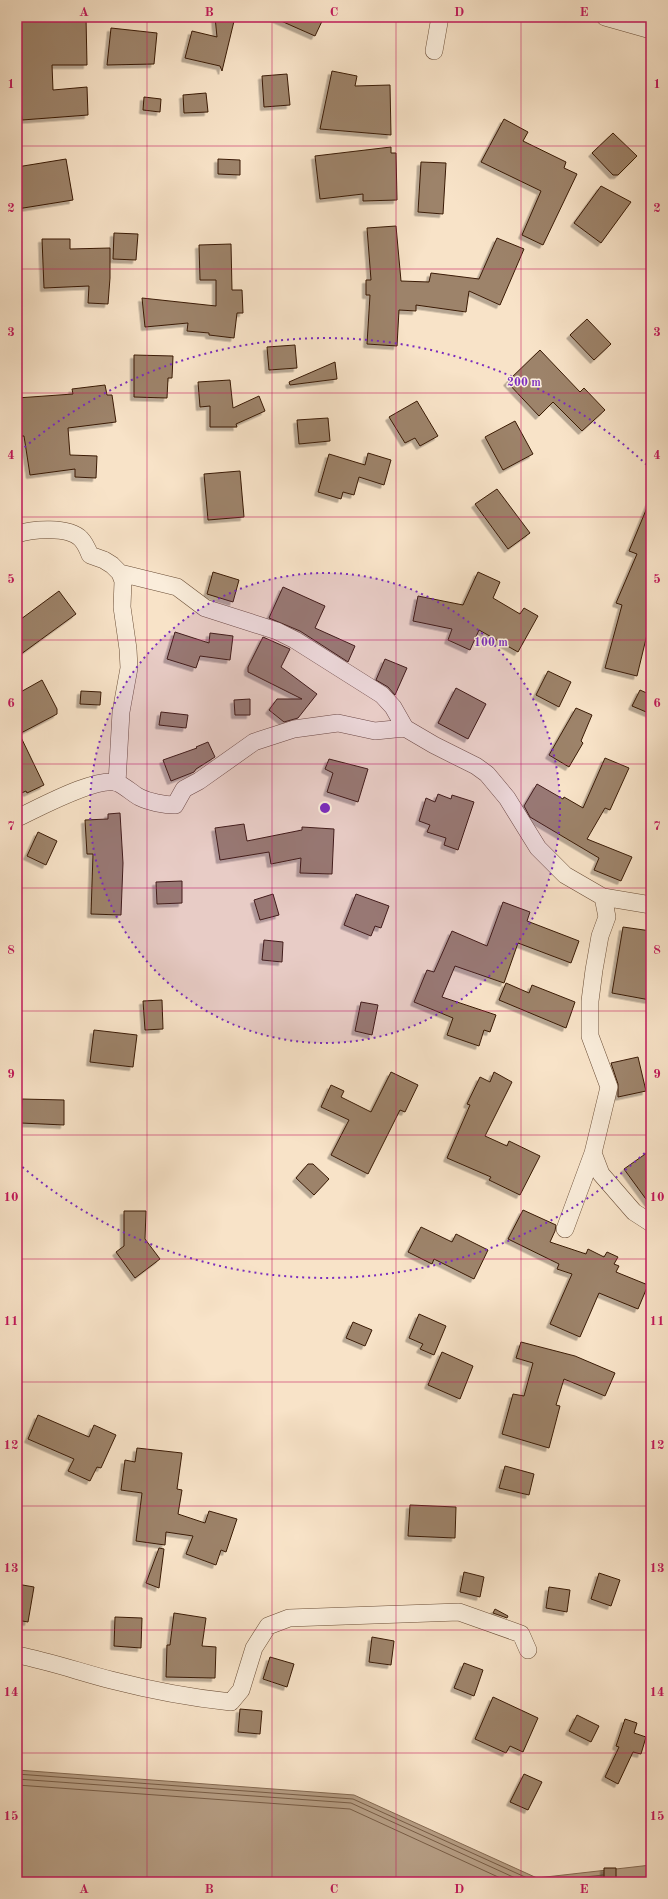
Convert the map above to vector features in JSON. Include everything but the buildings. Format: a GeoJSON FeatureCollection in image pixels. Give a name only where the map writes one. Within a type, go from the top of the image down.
{"type":"FeatureCollection","features":[{"type":"Feature","properties":{"kind":"street"},"geometry":{"type":"LineString","coordinates":[[434,51],[440,17]]}},
{"type":"Feature","properties":{"kind":"street"},"geometry":{"type":"LineString","coordinates":[[605,17],[651,30]]}},
{"type":"Feature","properties":{"kind":"street"},"geometry":{"type":"LineString","coordinates":[[17,534],[40,530],[55,530],[75,535],[81,539],[90,555],[104,560],[120,573],[124,581],[122,607],[129,668],[121,712],[117,783]]}},
{"type":"Feature","properties":{"kind":"street"},"geometry":{"type":"LineString","coordinates":[[120,573],[178,587],[205,608],[277,631],[295,640],[382,695],[393,707],[405,728],[434,745],[476,766],[487,774],[507,798],[538,848],[552,864],[566,875],[603,897],[651,905]]}},
{"type":"Feature","properties":{"kind":"street"},"geometry":{"type":"LineString","coordinates":[[17,818],[83,788],[106,782],[117,783],[139,797],[167,805],[175,805],[184,789],[254,742],[294,729],[338,723],[375,731],[405,728]]}},
{"type":"Feature","properties":{"kind":"street"},"geometry":{"type":"LineString","coordinates":[[565,1229],[592,1153],[609,1087],[590,1036],[590,1002],[594,970],[600,936],[606,917],[603,897]]}},
{"type":"Feature","properties":{"kind":"street"},"geometry":{"type":"LineString","coordinates":[[592,1153],[601,1174],[634,1212],[651,1223]]}},
{"type":"Feature","properties":{"kind":"street"},"geometry":{"type":"LineString","coordinates":[[17,1655],[44,1660],[112,1680],[206,1700],[231,1702],[241,1690],[254,1648],[268,1626],[289,1618],[459,1612],[521,1634],[528,1650]]}},
{"type":"Feature","properties":{"kind":"water"},"geometry":{"type":"Polygon","coordinates":[[[17,1770],[354,1795],[537,1878],[651,1865],[651,1882],[17,1882],[17,1770]]]}}]}
